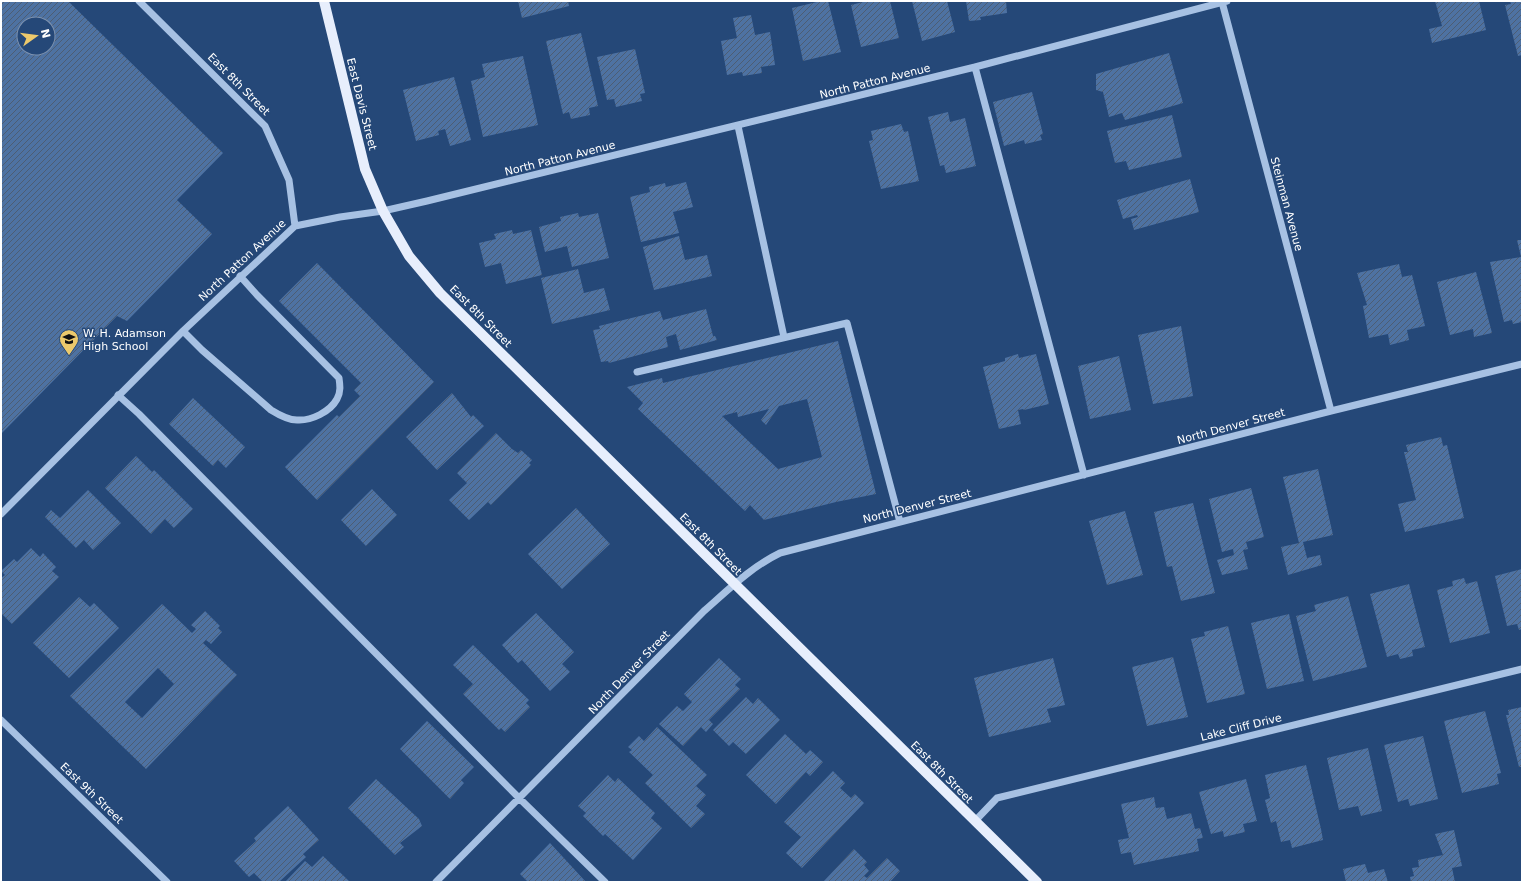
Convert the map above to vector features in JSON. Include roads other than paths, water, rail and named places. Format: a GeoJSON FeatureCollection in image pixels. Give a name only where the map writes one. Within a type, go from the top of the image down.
{"type":"FeatureCollection","features":[{"type":"Feature","properties":{"kind":"main road","name":"East Davis Street"},"geometry":{"type":"LineString","coordinates":[[324,1],[365,169],[383,211]]}},
{"type":"Feature","properties":{"kind":"main road","name":"East 8th Street"},"geometry":{"type":"LineString","coordinates":[[383,211],[409,256],[440,293],[1037,882]]}},
{"type":"Feature","properties":{"kind":"street","name":"East 8th Street"},"geometry":{"type":"LineString","coordinates":[[139,1],[265,126],[289,180],[295,226]]}},
{"type":"Feature","properties":{"kind":"street","name":"North Patton Avenue"},"geometry":{"type":"LineString","coordinates":[[1,514],[183,331],[295,226],[340,217],[383,211],[738,126],[976,67],[1225,2]]}},
{"type":"Feature","properties":{"kind":"street","name":"Steinman Avenue"},"geometry":{"type":"LineString","coordinates":[[1225,2],[1331,411]]}},
{"type":"Feature","properties":{"kind":"street"},"geometry":{"type":"LineString","coordinates":[[976,67],[1084,475]]}},
{"type":"Feature","properties":{"kind":"street"},"geometry":{"type":"LineString","coordinates":[[738,126],[784,337]]}},
{"type":"Feature","properties":{"kind":"street"},"geometry":{"type":"LineString","coordinates":[[183,331],[202,350],[271,410],[283,417],[296,421],[312,419],[328,410],[337,399],[340,387],[339,378],[240,276]]}},
{"type":"Feature","properties":{"kind":"street"},"geometry":{"type":"LineString","coordinates":[[637,372],[847,322],[900,522]]}},
{"type":"Feature","properties":{"kind":"street","name":"North Denver Street"},"geometry":{"type":"LineString","coordinates":[[436,882],[520,799],[704,611],[734,584],[765,560],[780,553],[1331,411],[1522,364]]}},
{"type":"Feature","properties":{"kind":"street"},"geometry":{"type":"LineString","coordinates":[[118,395],[144,419],[520,799],[605,882]]}},
{"type":"Feature","properties":{"kind":"street","name":"Lake Cliff Drive"},"geometry":{"type":"LineString","coordinates":[[975,821],[997,798],[1522,669]]}},
{"type":"Feature","properties":{"kind":"street","name":"East 9th Street"},"geometry":{"type":"LineString","coordinates":[[1,720],[167,882]]}},
{"type":"Feature","properties":{"kind":"place","name":"W. H. Adamson High School"},"geometry":{"type":"Point","coordinates":[69,356]}}]}
